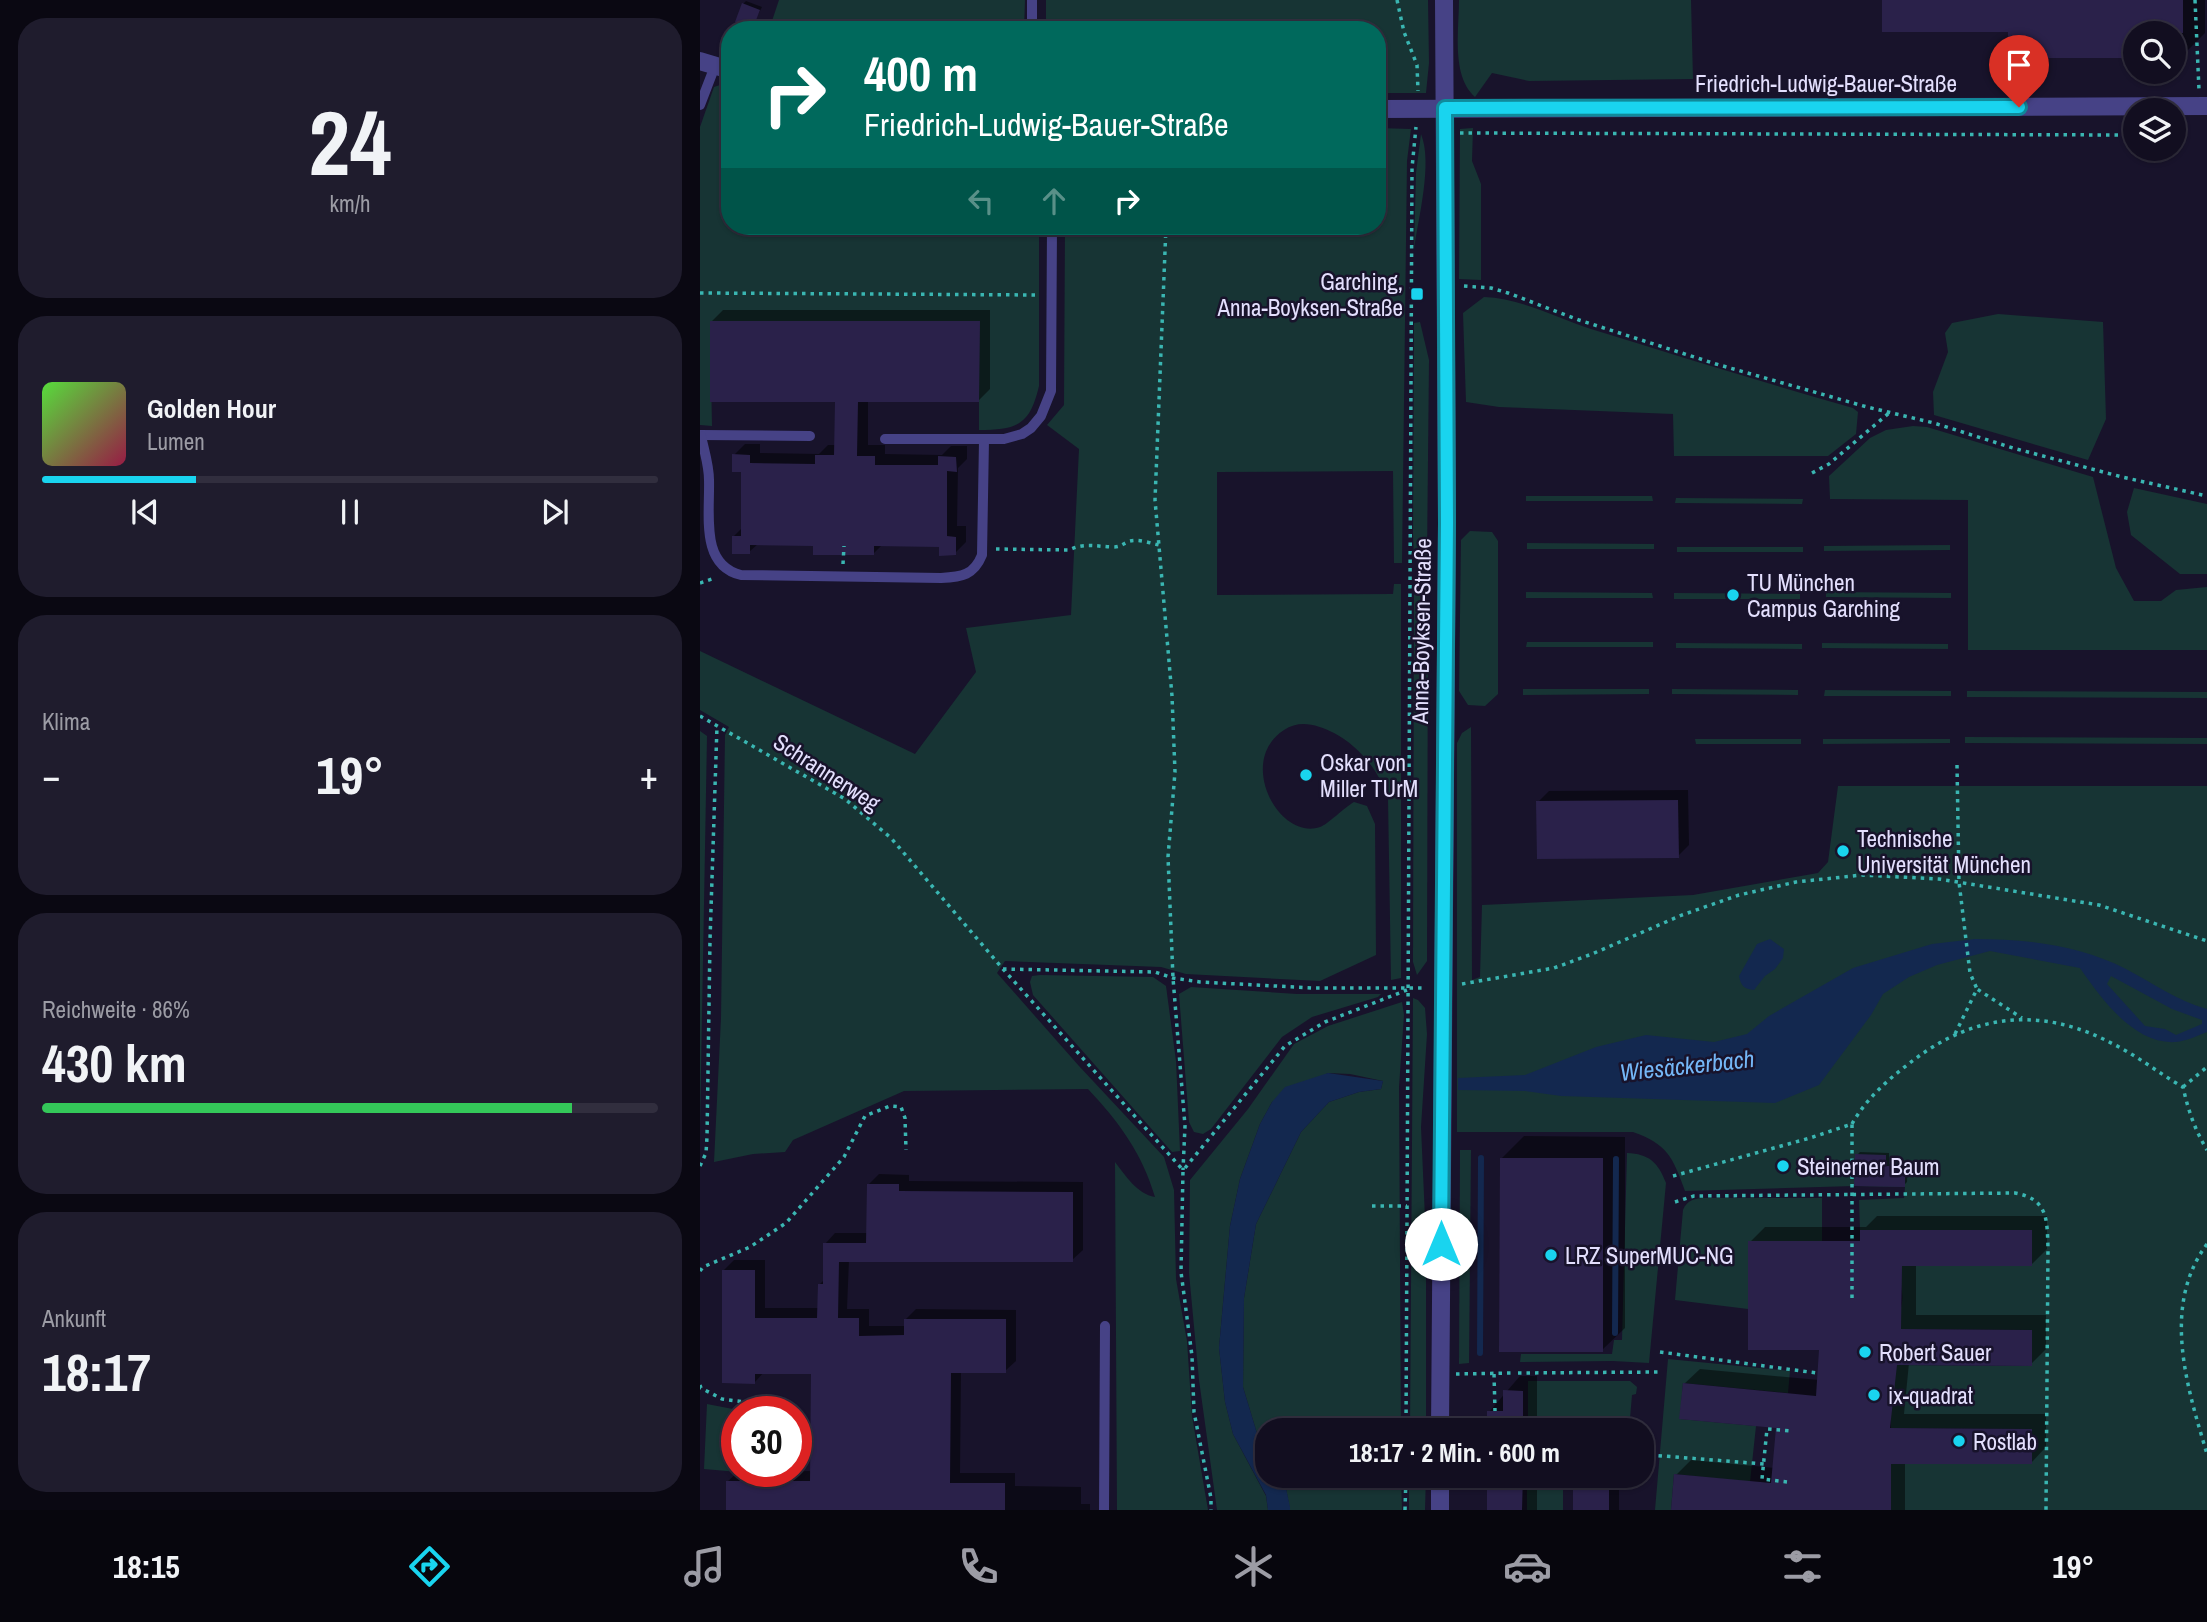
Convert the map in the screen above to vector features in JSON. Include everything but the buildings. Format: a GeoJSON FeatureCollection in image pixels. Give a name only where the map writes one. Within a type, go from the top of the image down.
{"type":"FeatureCollection","features":[{"type":"Feature","properties":{"kind":"street","name":"Anna-Boyksen-Straße"},"geometry":{"type":"LineString","coordinates":[[1440,1418],[1447,523],[1444,0]]}},
{"type":"Feature","properties":{"kind":"street","name":"Friedrich-Ludwig-Bauer-Straße"},"geometry":{"type":"LineString","coordinates":[[1386,109],[2123,106]]}},
{"type":"Feature","properties":{"kind":"street"},"geometry":{"type":"LineString","coordinates":[[1440,1488],[1440,1510]]}},
{"type":"Feature","properties":{"kind":"lane"},"geometry":{"type":"LineString","coordinates":[[1032,0],[1032,21]]}},
{"type":"Feature","properties":{"kind":"lane"},"geometry":{"type":"LineString","coordinates":[[700,105],[715,66]]}},
{"type":"Feature","properties":{"kind":"lane"},"geometry":{"type":"LineString","coordinates":[[885,439],[1004,439],[1022,434],[1041,416],[1047,406],[1052,378],[1052,235]]}},
{"type":"Feature","properties":{"kind":"lane"},"geometry":{"type":"LineString","coordinates":[[810,436],[701,435],[709,477],[709,548],[722,568],[741,575],[958,577],[970,573],[982,549],[984,440]]}},
{"type":"Feature","properties":{"kind":"lane"},"geometry":{"type":"LineString","coordinates":[[1104,1510],[1105,1326]]}},
{"type":"Feature","properties":{"kind":"path"},"geometry":{"type":"LineString","coordinates":[[1397,0],[1404,32],[1418,65],[1418,108],[1412,167],[1406,1418]]}},
{"type":"Feature","properties":{"kind":"path"},"geometry":{"type":"LineString","coordinates":[[2195,0],[2196,55],[2203,106]]}},
{"type":"Feature","properties":{"kind":"path"},"geometry":{"type":"LineString","coordinates":[[1415,133],[2123,135]]}},
{"type":"Feature","properties":{"kind":"path"},"geometry":{"type":"LineString","coordinates":[[1166,235],[1155,500],[1175,772],[1168,857],[1172,978],[1185,1126],[1181,1272],[1192,1356],[1194,1412],[1211,1510]]}},
{"type":"Feature","properties":{"kind":"path"},"geometry":{"type":"LineString","coordinates":[[1445,286],[1491,288],[1579,320],[1716,364],[1889,413],[1934,423],[2013,448],[2207,496]]}},
{"type":"Feature","properties":{"kind":"path"},"geometry":{"type":"LineString","coordinates":[[700,293],[1052,295]]}},
{"type":"Feature","properties":{"kind":"path"},"geometry":{"type":"LineString","coordinates":[[1812,473],[1829,464],[1889,413]]}},
{"type":"Feature","properties":{"kind":"path"},"geometry":{"type":"LineString","coordinates":[[982,549],[1069,550],[1077,545],[1091,544],[1119,547],[1138,540],[1159,545]]}},
{"type":"Feature","properties":{"kind":"path","name":"Schrannerweg"},"geometry":{"type":"LineString","coordinates":[[700,716],[816,781],[868,816],[924,875],[1003,969],[1183,1170]]}},
{"type":"Feature","properties":{"kind":"path"},"geometry":{"type":"LineString","coordinates":[[700,1166],[706,1153],[707,1137],[717,726]]}},
{"type":"Feature","properties":{"kind":"path"},"geometry":{"type":"LineString","coordinates":[[1957,765],[1959,882],[1970,973],[1977,989],[2022,1018]]}},
{"type":"Feature","properties":{"kind":"path"},"geometry":{"type":"LineString","coordinates":[[1003,969],[1155,972],[1172,978],[1200,982],[1313,988],[1386,987],[1409,990],[1443,987],[1555,968],[1682,915],[1764,888],[1887,874],[1959,882],[2099,905],[2207,941]]}},
{"type":"Feature","properties":{"kind":"path"},"geometry":{"type":"LineString","coordinates":[[1955,1034],[1977,989]]}},
{"type":"Feature","properties":{"kind":"path"},"geometry":{"type":"LineString","coordinates":[[1183,1170],[1285,1046],[1325,1022],[1409,990]]}},
{"type":"Feature","properties":{"kind":"path"},"geometry":{"type":"LineString","coordinates":[[1852,1300],[1852,1124],[1865,1104],[1889,1081],[1923,1054],[1955,1034],[2002,1020],[2022,1018],[2053,1022],[2114,1044],[2183,1087],[2198,1134],[2207,1150]]}},
{"type":"Feature","properties":{"kind":"path"},"geometry":{"type":"LineString","coordinates":[[2183,1087],[2207,1067]]}},
{"type":"Feature","properties":{"kind":"path"},"geometry":{"type":"LineString","coordinates":[[700,1271],[703,1267],[750,1247],[786,1223],[844,1157],[865,1116],[890,1106],[901,1107],[905,1118],[906,1150]]}},
{"type":"Feature","properties":{"kind":"path"},"geometry":{"type":"LineString","coordinates":[[1673,1176],[1852,1124]]}},
{"type":"Feature","properties":{"kind":"path"},"geometry":{"type":"LineString","coordinates":[[1675,1202],[1694,1196],[2015,1193],[2027,1195],[2041,1206],[2046,1221],[2048,1248],[2046,1510]]}},
{"type":"Feature","properties":{"kind":"path"},"geometry":{"type":"LineString","coordinates":[[1372,1206],[1407,1206]]}},
{"type":"Feature","properties":{"kind":"path"},"geometry":{"type":"LineString","coordinates":[[2207,1244],[2192,1271],[2184,1296],[2181,1327],[2188,1388],[2207,1454]]}},
{"type":"Feature","properties":{"kind":"path"},"geometry":{"type":"LineString","coordinates":[[1660,1352],[1818,1373]]}},
{"type":"Feature","properties":{"kind":"path"},"geometry":{"type":"LineString","coordinates":[[1440,1375],[1512,1373]]}},
{"type":"Feature","properties":{"kind":"path"},"geometry":{"type":"LineString","coordinates":[[1518,1373],[1658,1373]]}},
{"type":"Feature","properties":{"kind":"path"},"geometry":{"type":"LineString","coordinates":[[1494,1374],[1495,1411]]}},
{"type":"Feature","properties":{"kind":"path"},"geometry":{"type":"LineString","coordinates":[[700,1385],[721,1398]]}},
{"type":"Feature","properties":{"kind":"path"},"geometry":{"type":"LineString","coordinates":[[1787,1482],[1762,1479],[1766,1429],[1792,1432]]}},
{"type":"Feature","properties":{"kind":"path"},"geometry":{"type":"LineString","coordinates":[[1654,1455],[1764,1464]]}},
{"type":"Feature","properties":{"kind":"path"},"geometry":{"type":"LineString","coordinates":[[1405,1510],[1406,1488]]}},
{"type":"Feature","properties":{"kind":"green space"},"geometry":{"type":"Polygon","coordinates":[[[779,0],[1025,0],[1024,21],[772,21],[779,0]]]}},
{"type":"Feature","properties":{"kind":"green space"},"geometry":{"type":"Polygon","coordinates":[[[1046,0],[1428,0],[1429,63],[1426,93],[1386,93],[1386,21],[1046,21],[1046,0]]]}},
{"type":"Feature","properties":{"kind":"green space"},"geometry":{"type":"Polygon","coordinates":[[[1459,0],[1691,0],[1693,79],[1529,81],[1492,73],[1475,97],[1467,88],[1459,65],[1459,0]]]}},
{"type":"Feature","properties":{"kind":"green space"},"geometry":{"type":"Polygon","coordinates":[[[721,85],[721,235],[1039,235],[1039,386],[1031,409],[1020,423],[1003,429],[979,430],[979,321],[710,321],[712,426],[700,425],[700,127],[714,87],[721,85]]]}},
{"type":"Feature","properties":{"kind":"green space"},"geometry":{"type":"Polygon","coordinates":[[[1386,128],[1411,129],[1407,161],[1402,563],[1394,563],[1393,471],[1217,472],[1217,595],[1393,594],[1394,584],[1401,584],[1401,978],[1391,980],[1388,798],[1374,769],[1352,745],[1328,730],[1303,724],[1284,730],[1270,744],[1264,760],[1263,778],[1278,811],[1290,822],[1305,828],[1323,826],[1354,802],[1367,806],[1375,824],[1376,955],[1320,981],[1186,974],[1161,967],[1005,961],[997,973],[1164,1157],[1174,1190],[1176,1279],[1187,1341],[1192,1416],[1208,1510],[1117,1510],[1115,1162],[1137,1188],[1155,1197],[1150,1181],[1128,1139],[1088,1089],[904,1091],[793,1140],[785,1152],[753,1154],[714,1162],[721,1018],[725,735],[729,727],[700,710],[700,651],[915,754],[976,672],[966,628],[1071,615],[1079,449],[1047,425],[1064,405],[1065,235],[1386,235],[1386,128]]]}},
{"type":"Feature","properties":{"kind":"green space"},"geometry":{"type":"Polygon","coordinates":[[[1473,128],[1472,161],[1481,184],[1481,280],[1459,279],[1460,129],[1473,128]]]}},
{"type":"Feature","properties":{"kind":"green space"},"geometry":{"type":"Polygon","coordinates":[[[1421,134],[1426,160],[1414,250],[1416,173],[1421,134]]]}},
{"type":"Feature","properties":{"kind":"green space"},"geometry":{"type":"Polygon","coordinates":[[[1484,297],[1525,305],[1591,329],[1853,408],[1858,412],[1856,434],[1828,456],[1674,456],[1673,414],[1499,407],[1466,402],[1463,313],[1484,297]]]}},
{"type":"Feature","properties":{"kind":"green space"},"geometry":{"type":"Polygon","coordinates":[[[1998,314],[2103,322],[2106,419],[2088,460],[1934,415],[1933,392],[1948,352],[1945,333],[1952,323],[1998,314]]]}},
{"type":"Feature","properties":{"kind":"green space"},"geometry":{"type":"Polygon","coordinates":[[[1420,322],[1429,360],[1427,557],[1420,563],[1414,560],[1413,535],[1414,323],[1420,322]]]}},
{"type":"Feature","properties":{"kind":"green space"},"geometry":{"type":"Polygon","coordinates":[[[1927,427],[2093,477],[2116,568],[2134,601],[2161,601],[2176,590],[2207,587],[2207,650],[1968,650],[1968,500],[1830,499],[1829,476],[1870,438],[1886,430],[1927,427]]]}},
{"type":"Feature","properties":{"kind":"green space"},"geometry":{"type":"Polygon","coordinates":[[[2134,488],[2207,504],[2207,574],[2180,574],[2131,535],[2127,512],[2134,488]]]}},
{"type":"Feature","properties":{"kind":"green space"},"geometry":{"type":"Polygon","coordinates":[[[1526,496],[1652,496],[1653,501],[1526,501],[1526,496]]]}},
{"type":"Feature","properties":{"kind":"green space"},"geometry":{"type":"Polygon","coordinates":[[[1676,498],[1803,499],[1802,504],[1675,503],[1676,498]]]}},
{"type":"Feature","properties":{"kind":"green space"},"geometry":{"type":"Polygon","coordinates":[[[1470,531],[1492,532],[1498,541],[1498,694],[1485,706],[1468,705],[1459,691],[1461,540],[1470,531]]]}},
{"type":"Feature","properties":{"kind":"green space"},"geometry":{"type":"Polygon","coordinates":[[[1527,543],[1654,544],[1654,549],[1527,549],[1527,543]]]}},
{"type":"Feature","properties":{"kind":"green space"},"geometry":{"type":"Polygon","coordinates":[[[1950,545],[1950,550],[1824,551],[1824,546],[1950,545]]]}},
{"type":"Feature","properties":{"kind":"green space"},"geometry":{"type":"Polygon","coordinates":[[[1677,547],[1803,547],[1803,552],[1677,552],[1677,547]]]}},
{"type":"Feature","properties":{"kind":"green space"},"geometry":{"type":"Polygon","coordinates":[[[1423,591],[1428,607],[1427,961],[1417,975],[1413,962],[1414,593],[1423,591]]]}},
{"type":"Feature","properties":{"kind":"green space"},"geometry":{"type":"Polygon","coordinates":[[[1526,592],[1652,593],[1653,598],[1526,598],[1526,592]]]}},
{"type":"Feature","properties":{"kind":"green space"},"geometry":{"type":"Polygon","coordinates":[[[1826,592],[1951,593],[1951,598],[1826,597],[1826,592]]]}},
{"type":"Feature","properties":{"kind":"green space"},"geometry":{"type":"Polygon","coordinates":[[[1674,593],[1800,594],[1800,599],[1674,599],[1674,593]]]}},
{"type":"Feature","properties":{"kind":"green space"},"geometry":{"type":"Polygon","coordinates":[[[1527,642],[1653,642],[1653,647],[1526,647],[1527,642]]]}},
{"type":"Feature","properties":{"kind":"green space"},"geometry":{"type":"Polygon","coordinates":[[[1676,643],[1802,644],[1802,649],[1676,648],[1676,643]]]}},
{"type":"Feature","properties":{"kind":"green space"},"geometry":{"type":"Polygon","coordinates":[[[1822,643],[1948,644],[1948,649],[1822,648],[1822,643]]]}},
{"type":"Feature","properties":{"kind":"green space"},"geometry":{"type":"Polygon","coordinates":[[[1523,689],[1649,689],[1649,694],[1523,695],[1523,689]]]}},
{"type":"Feature","properties":{"kind":"green space"},"geometry":{"type":"Polygon","coordinates":[[[1672,689],[1798,690],[1798,695],[1672,694],[1672,689]]]}},
{"type":"Feature","properties":{"kind":"green space"},"geometry":{"type":"Polygon","coordinates":[[[1825,690],[1951,691],[1951,696],[1824,696],[1825,690]]]}},
{"type":"Feature","properties":{"kind":"green space"},"geometry":{"type":"Polygon","coordinates":[[[1967,691],[2207,692],[2207,698],[1967,697],[1967,691]]]}},
{"type":"Feature","properties":{"kind":"green space"},"geometry":{"type":"Polygon","coordinates":[[[1471,727],[1472,980],[1480,977],[1482,905],[1693,895],[1818,873],[1828,862],[1838,786],[2207,786],[2207,1510],[1891,1510],[1891,1464],[2032,1464],[2031,1429],[1891,1428],[1891,1365],[2031,1366],[2032,1330],[1891,1329],[1902,1305],[1900,1282],[1892,1266],[2032,1266],[2032,1231],[1860,1230],[1859,1200],[1904,1198],[1905,1187],[1685,1191],[1677,1169],[1667,1153],[1654,1142],[1633,1132],[1457,1132],[1457,743],[1462,733],[1471,727]]]}},
{"type":"Feature","properties":{"kind":"green space"},"geometry":{"type":"Polygon","coordinates":[[[700,731],[707,736],[700,1128],[700,731]]]}},
{"type":"Feature","properties":{"kind":"green space"},"geometry":{"type":"Polygon","coordinates":[[[1965,737],[2207,738],[2207,744],[1965,743],[1965,737]]]}},
{"type":"Feature","properties":{"kind":"green space"},"geometry":{"type":"Polygon","coordinates":[[[1695,739],[1801,739],[1801,744],[1696,744],[1695,739]]]}},
{"type":"Feature","properties":{"kind":"green space"},"geometry":{"type":"Polygon","coordinates":[[[1823,739],[1950,739],[1950,743],[1823,744],[1823,739]]]}},
{"type":"Feature","properties":{"kind":"green space"},"geometry":{"type":"Polygon","coordinates":[[[1032,976],[1153,977],[1166,986],[1176,1061],[1180,1151],[1172,1152],[1033,995],[1030,982],[1032,976]]]}},
{"type":"Feature","properties":{"kind":"green space"},"geometry":{"type":"Polygon","coordinates":[[[1191,987],[1297,994],[1381,994],[1312,1017],[1282,1037],[1211,1129],[1203,1134],[1194,1132],[1189,1122],[1179,994],[1191,987]]]}},
{"type":"Feature","properties":{"kind":"green space"},"geometry":{"type":"Polygon","coordinates":[[[1413,998],[1425,1008],[1427,1034],[1421,1127],[1426,1241],[1426,1418],[1410,1418],[1413,998]]]}},
{"type":"Feature","properties":{"kind":"green space"},"geometry":{"type":"Polygon","coordinates":[[[1402,1002],[1404,1015],[1399,1087],[1401,1418],[1255,1418],[1255,1427],[1243,1387],[1244,1298],[1256,1224],[1301,1132],[1329,1102],[1359,1092],[1381,1089],[1383,1081],[1350,1074],[1328,1073],[1272,1102],[1260,1124],[1240,1179],[1230,1226],[1219,1348],[1225,1402],[1233,1434],[1255,1475],[1255,1488],[1262,1488],[1266,1496],[1268,1510],[1217,1510],[1199,1380],[1189,1273],[1190,1180],[1248,1109],[1294,1044],[1328,1026],[1402,1002]]]}},
{"type":"Feature","properties":{"kind":"green space"},"geometry":{"type":"Polygon","coordinates":[[[1460,1150],[1471,1150],[1469,1363],[1459,1364],[1460,1150]]]}},
{"type":"Feature","properties":{"kind":"green space"},"geometry":{"type":"Polygon","coordinates":[[[1627,1153],[1652,1160],[1666,1183],[1649,1363],[1520,1362],[1521,1354],[1612,1354],[1614,1340],[1622,1340],[1627,1153]]]}},
{"type":"Feature","properties":{"kind":"green space"},"geometry":{"type":"Polygon","coordinates":[[[1822,1198],[1822,1242],[1748,1242],[1748,1309],[1675,1300],[1683,1210],[1692,1200],[1822,1198]]]}},
{"type":"Feature","properties":{"kind":"green space"},"geometry":{"type":"Polygon","coordinates":[[[1668,1359],[1790,1371],[1788,1393],[1683,1383],[1680,1419],[1756,1426],[1750,1482],[1674,1474],[1671,1510],[1655,1510],[1668,1359]]]}},
{"type":"Feature","properties":{"kind":"green space"},"geometry":{"type":"Polygon","coordinates":[[[1528,1381],[1630,1381],[1637,1387],[1636,1394],[1632,1395],[1630,1418],[1528,1418],[1528,1381]]]}},
{"type":"Feature","properties":{"kind":"green space"},"geometry":{"type":"Polygon","coordinates":[[[707,1404],[721,1407],[721,1470],[704,1469],[707,1404]]]}},
{"type":"Feature","properties":{"kind":"green space"},"geometry":{"type":"Polygon","coordinates":[[[1286,1488],[1401,1488],[1402,1510],[1290,1510],[1286,1488]]]}},
{"type":"Feature","properties":{"kind":"green space"},"geometry":{"type":"Polygon","coordinates":[[[1409,1488],[1426,1488],[1425,1510],[1409,1510],[1409,1488]]]}},
{"type":"Feature","properties":{"kind":"green space"},"geometry":{"type":"Polygon","coordinates":[[[1527,1488],[1563,1488],[1563,1510],[1527,1510],[1527,1488]]]}},
{"type":"Feature","properties":{"kind":"water"},"geometry":{"type":"Polygon","coordinates":[[[1770,939],[1784,949],[1783,958],[1754,990],[1745,988],[1739,976],[1757,944],[1770,939]]]}},
{"type":"Feature","properties":{"kind":"water","name":"Wiesäckerbach"},"geometry":{"type":"Polygon","coordinates":[[[1975,939],[2014,940],[2090,954],[2126,969],[2185,1001],[2207,1009],[2207,1032],[2176,1042],[2146,1036],[2120,1017],[2080,968],[1990,951],[1937,965],[1909,977],[1883,994],[1871,1015],[1819,1085],[1775,1103],[1458,1090],[1458,1078],[1525,1075],[1596,1047],[1646,1035],[1714,1042],[1747,1034],[1769,1016],[1853,968],[1932,944],[1975,939]],[[2111,976],[2107,984],[2145,1026],[2165,1029],[2176,1035],[2202,1024],[2202,1020],[2172,1009],[2111,976]]]}},
{"type":"Feature","properties":{"kind":"water"},"geometry":{"type":"Polygon","coordinates":[[[1328,1073],[1383,1081],[1381,1089],[1359,1092],[1329,1102],[1301,1132],[1256,1224],[1244,1298],[1243,1387],[1255,1427],[1255,1475],[1233,1434],[1225,1402],[1219,1348],[1230,1226],[1240,1179],[1260,1124],[1272,1102],[1285,1087],[1328,1073]]]}},
{"type":"Feature","properties":{"kind":"water"},"geometry":{"type":"Polygon","coordinates":[[[1262,1488],[1286,1488],[1290,1510],[1268,1510],[1262,1488]]]}},
{"type":"Feature","properties":{"kind":"waterway"},"geometry":{"type":"LineString","coordinates":[[1480,1353],[1481,1158]]}},
{"type":"Feature","properties":{"kind":"waterway"},"geometry":{"type":"LineString","coordinates":[[1615,1333],[1616,1159]]}},
{"type":"Feature","properties":{"kind":"place","name":"Garching, Anna-Boyksen-Straße"},"geometry":{"type":"Point","coordinates":[1417,294]}},
{"type":"Feature","properties":{"kind":"place","name":"TU München Campus Garching"},"geometry":{"type":"Point","coordinates":[1733,595]}},
{"type":"Feature","properties":{"kind":"place","name":"Oskar von Miller TUrM"},"geometry":{"type":"Point","coordinates":[1306,775]}},
{"type":"Feature","properties":{"kind":"place","name":"Technische Universität München"},"geometry":{"type":"Point","coordinates":[1843,851]}},
{"type":"Feature","properties":{"kind":"place","name":"Steinerner Baum"},"geometry":{"type":"Point","coordinates":[1783,1166]}},
{"type":"Feature","properties":{"kind":"place","name":"LRZ SuperMUC-NG"},"geometry":{"type":"Point","coordinates":[1551,1255]}},
{"type":"Feature","properties":{"kind":"place","name":"Robert Sauer"},"geometry":{"type":"Point","coordinates":[1865,1352]}},
{"type":"Feature","properties":{"kind":"place","name":"ix-quadrat"},"geometry":{"type":"Point","coordinates":[1874,1395]}},
{"type":"Feature","properties":{"kind":"place","name":"Rostlab"},"geometry":{"type":"Point","coordinates":[1959,1441]}},
{"type":"Feature","properties":{"kind":"route"},"geometry":{"type":"LineString","coordinates":[[1441,1244],[1447,523],[1445,108],[2019,107]]}}]}
